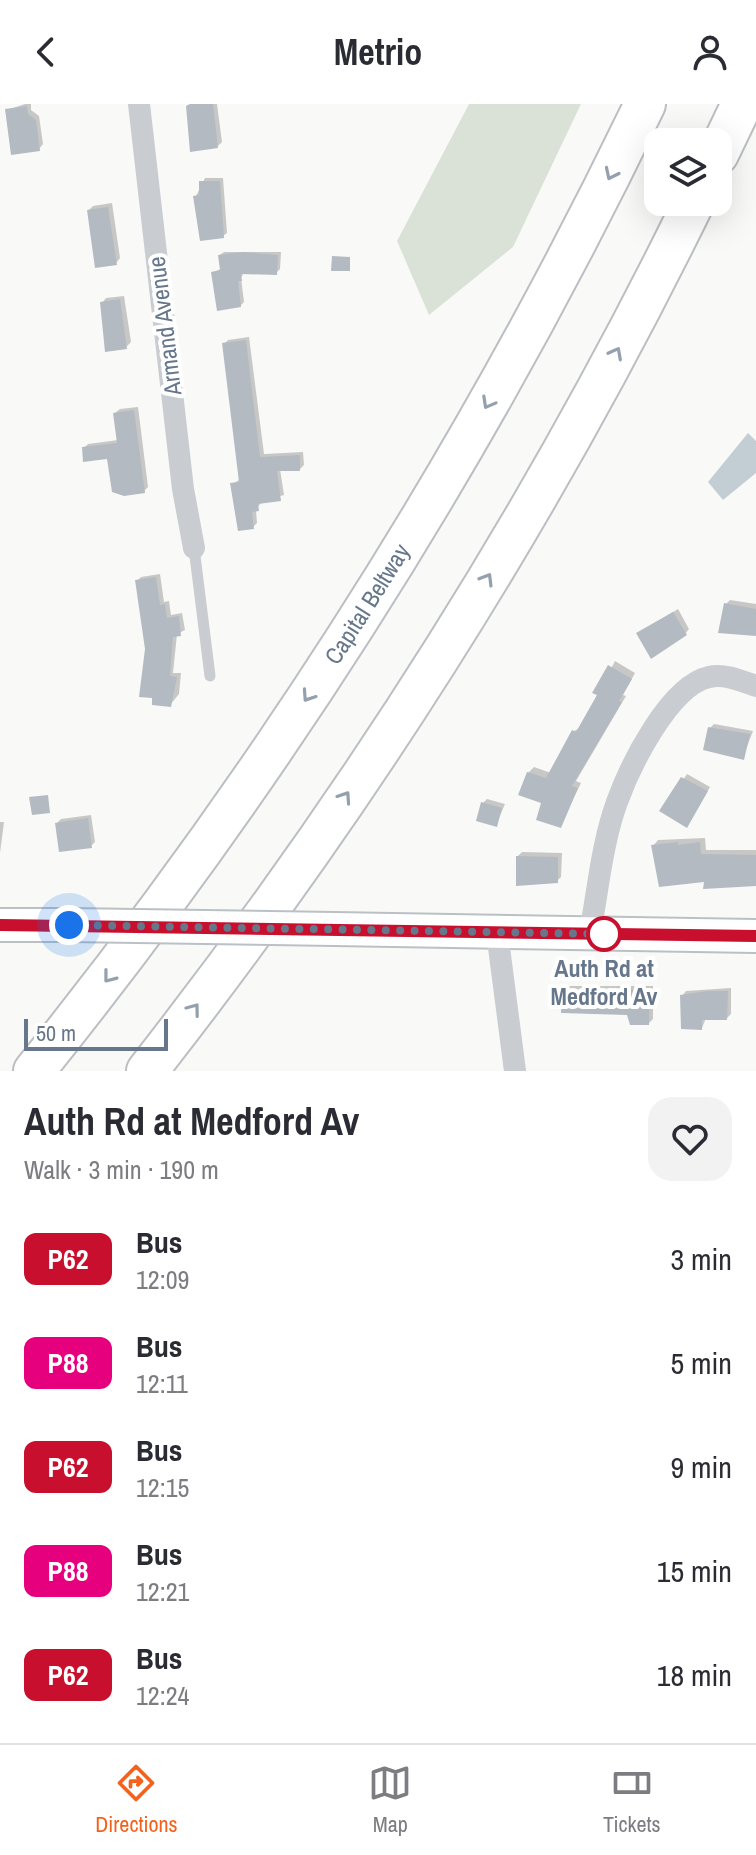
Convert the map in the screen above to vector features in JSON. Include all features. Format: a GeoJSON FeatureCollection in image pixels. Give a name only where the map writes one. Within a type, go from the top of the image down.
{"type":"FeatureCollection","features":[{"type":"Feature","properties":{"kind":"highway","name":"Capital Beltway"},"geometry":{"type":"LineString","coordinates":[[34,1071],[157,913],[237,802],[404,549],[538,314],[645,104]]}},
{"type":"Feature","properties":{"kind":"highway"},"geometry":{"type":"LineString","coordinates":[[730,128],[742,104]]}},
{"type":"Feature","properties":{"kind":"highway"},"geometry":{"type":"LineString","coordinates":[[147,1071],[317,840],[478,594],[548,477],[687,216]]}},
{"type":"Feature","properties":{"kind":"main road"},"geometry":{"type":"LineString","coordinates":[[0,925],[756,936]]}},
{"type":"Feature","properties":{"kind":"street","name":"Armand Avenue"},"geometry":{"type":"LineString","coordinates":[[139,104],[183,489],[194,548]]}},
{"type":"Feature","properties":{"kind":"street"},"geometry":{"type":"LineString","coordinates":[[590,933],[603,854],[617,802],[663,714],[698,680],[712,676],[756,686]]}},
{"type":"Feature","properties":{"kind":"street"},"geometry":{"type":"LineString","coordinates":[[497,932],[515,1071]]}},
{"type":"Feature","properties":{"kind":"lane"},"geometry":{"type":"LineString","coordinates":[[194,548],[210,676]]}},
{"type":"Feature","properties":{"kind":"shaded area"},"geometry":{"type":"Polygon","coordinates":[[[469,104],[581,104],[513,247],[429,315],[397,241],[469,104]]]}},
{"type":"Feature","properties":{"kind":"shaded area"},"geometry":{"type":"Polygon","coordinates":[[[748,433],[756,441],[756,473],[723,500],[708,482],[748,433]]]}},
{"type":"Feature","properties":{"kind":"building"},"geometry":{"type":"Polygon","coordinates":[[[213,104],[218,148],[190,152],[186,106],[213,104]]]}},
{"type":"Feature","properties":{"kind":"building"},"geometry":{"type":"Polygon","coordinates":[[[27,106],[28,114],[36,120],[40,151],[11,155],[5,109],[27,106]]]}},
{"type":"Feature","properties":{"kind":"building"},"geometry":{"type":"Polygon","coordinates":[[[199,181],[220,181],[224,238],[200,241],[193,196],[199,195],[199,181]]]}},
{"type":"Feature","properties":{"kind":"building"},"geometry":{"type":"Polygon","coordinates":[[[108,207],[117,265],[95,268],[87,210],[108,207]]]}},
{"type":"Feature","properties":{"kind":"building"},"geometry":{"type":"Polygon","coordinates":[[[243,252],[278,255],[277,275],[241,274],[242,281],[238,281],[241,307],[217,311],[211,272],[220,270],[218,255],[243,252]]]}},
{"type":"Feature","properties":{"kind":"building"},"geometry":{"type":"Polygon","coordinates":[[[332,256],[350,257],[350,271],[331,271],[332,256]]]}},
{"type":"Feature","properties":{"kind":"building"},"geometry":{"type":"Polygon","coordinates":[[[120,299],[127,349],[105,352],[100,302],[120,299]]]}},
{"type":"Feature","properties":{"kind":"building"},"geometry":{"type":"Polygon","coordinates":[[[246,340],[260,457],[300,455],[300,471],[277,471],[281,501],[258,504],[259,511],[252,512],[254,529],[238,531],[230,483],[239,482],[222,343],[246,340]]]}},
{"type":"Feature","properties":{"kind":"building"},"geometry":{"type":"Polygon","coordinates":[[[134,410],[145,493],[124,496],[112,492],[107,459],[83,462],[82,447],[117,443],[113,413],[134,410]]]}},
{"type":"Feature","properties":{"kind":"building"},"geometry":{"type":"Polygon","coordinates":[[[156,577],[160,605],[165,604],[167,618],[179,616],[181,636],[173,637],[170,676],[177,677],[171,707],[152,705],[152,698],[139,697],[145,649],[135,580],[156,577]]]}},
{"type":"Feature","properties":{"kind":"building"},"geometry":{"type":"Polygon","coordinates":[[[724,603],[756,609],[756,636],[718,633],[724,603]]]}},
{"type":"Feature","properties":{"kind":"building"},"geometry":{"type":"Polygon","coordinates":[[[673,612],[687,635],[651,659],[636,633],[673,612]]]}},
{"type":"Feature","properties":{"kind":"building"},"geometry":{"type":"Polygon","coordinates":[[[608,665],[632,679],[619,701],[622,702],[572,786],[578,788],[561,828],[536,820],[541,803],[518,795],[527,772],[546,778],[572,730],[576,732],[597,695],[592,693],[608,665]]]}},
{"type":"Feature","properties":{"kind":"building"},"geometry":{"type":"Polygon","coordinates":[[[708,727],[750,734],[744,760],[703,750],[708,727]]]}},
{"type":"Feature","properties":{"kind":"building"},"geometry":{"type":"Polygon","coordinates":[[[681,777],[708,791],[687,828],[659,811],[681,777]]]}},
{"type":"Feature","properties":{"kind":"building"},"geometry":{"type":"Polygon","coordinates":[[[48,795],[50,813],[32,815],[29,797],[48,795]]]}},
{"type":"Feature","properties":{"kind":"building"},"geometry":{"type":"Polygon","coordinates":[[[481,802],[502,808],[497,827],[476,821],[481,802]]]}},
{"type":"Feature","properties":{"kind":"building"},"geometry":{"type":"Polygon","coordinates":[[[88,818],[92,848],[59,852],[55,823],[88,818]]]}},
{"type":"Feature","properties":{"kind":"building"},"geometry":{"type":"Polygon","coordinates":[[[679,842],[677,845],[700,842],[701,854],[756,855],[756,886],[703,889],[704,882],[659,887],[651,845],[679,842]]]}},
{"type":"Feature","properties":{"kind":"building"},"geometry":{"type":"Polygon","coordinates":[[[516,856],[558,857],[558,883],[516,886],[516,856]]]}},
{"type":"Feature","properties":{"kind":"building"},"geometry":{"type":"Polygon","coordinates":[[[650,989],[649,1025],[630,1025],[627,1015],[561,1013],[562,990],[650,989]]]}},
{"type":"Feature","properties":{"kind":"building"},"geometry":{"type":"Polygon","coordinates":[[[728,991],[727,1020],[702,1020],[702,1030],[681,1029],[680,995],[728,991]]]}},
{"type":"Feature","properties":{"kind":"bus line","name":"P62"},"geometry":{"type":"LineString","coordinates":[[0,925],[756,936]]}},
{"type":"Feature","properties":{"kind":"place","name":"Auth Rd at Medford Av"},"geometry":{"type":"Point","coordinates":[604,934]}},
{"type":"Feature","properties":{"kind":"route"},"geometry":{"type":"LineString","coordinates":[[69,925],[604,934]]}}]}
